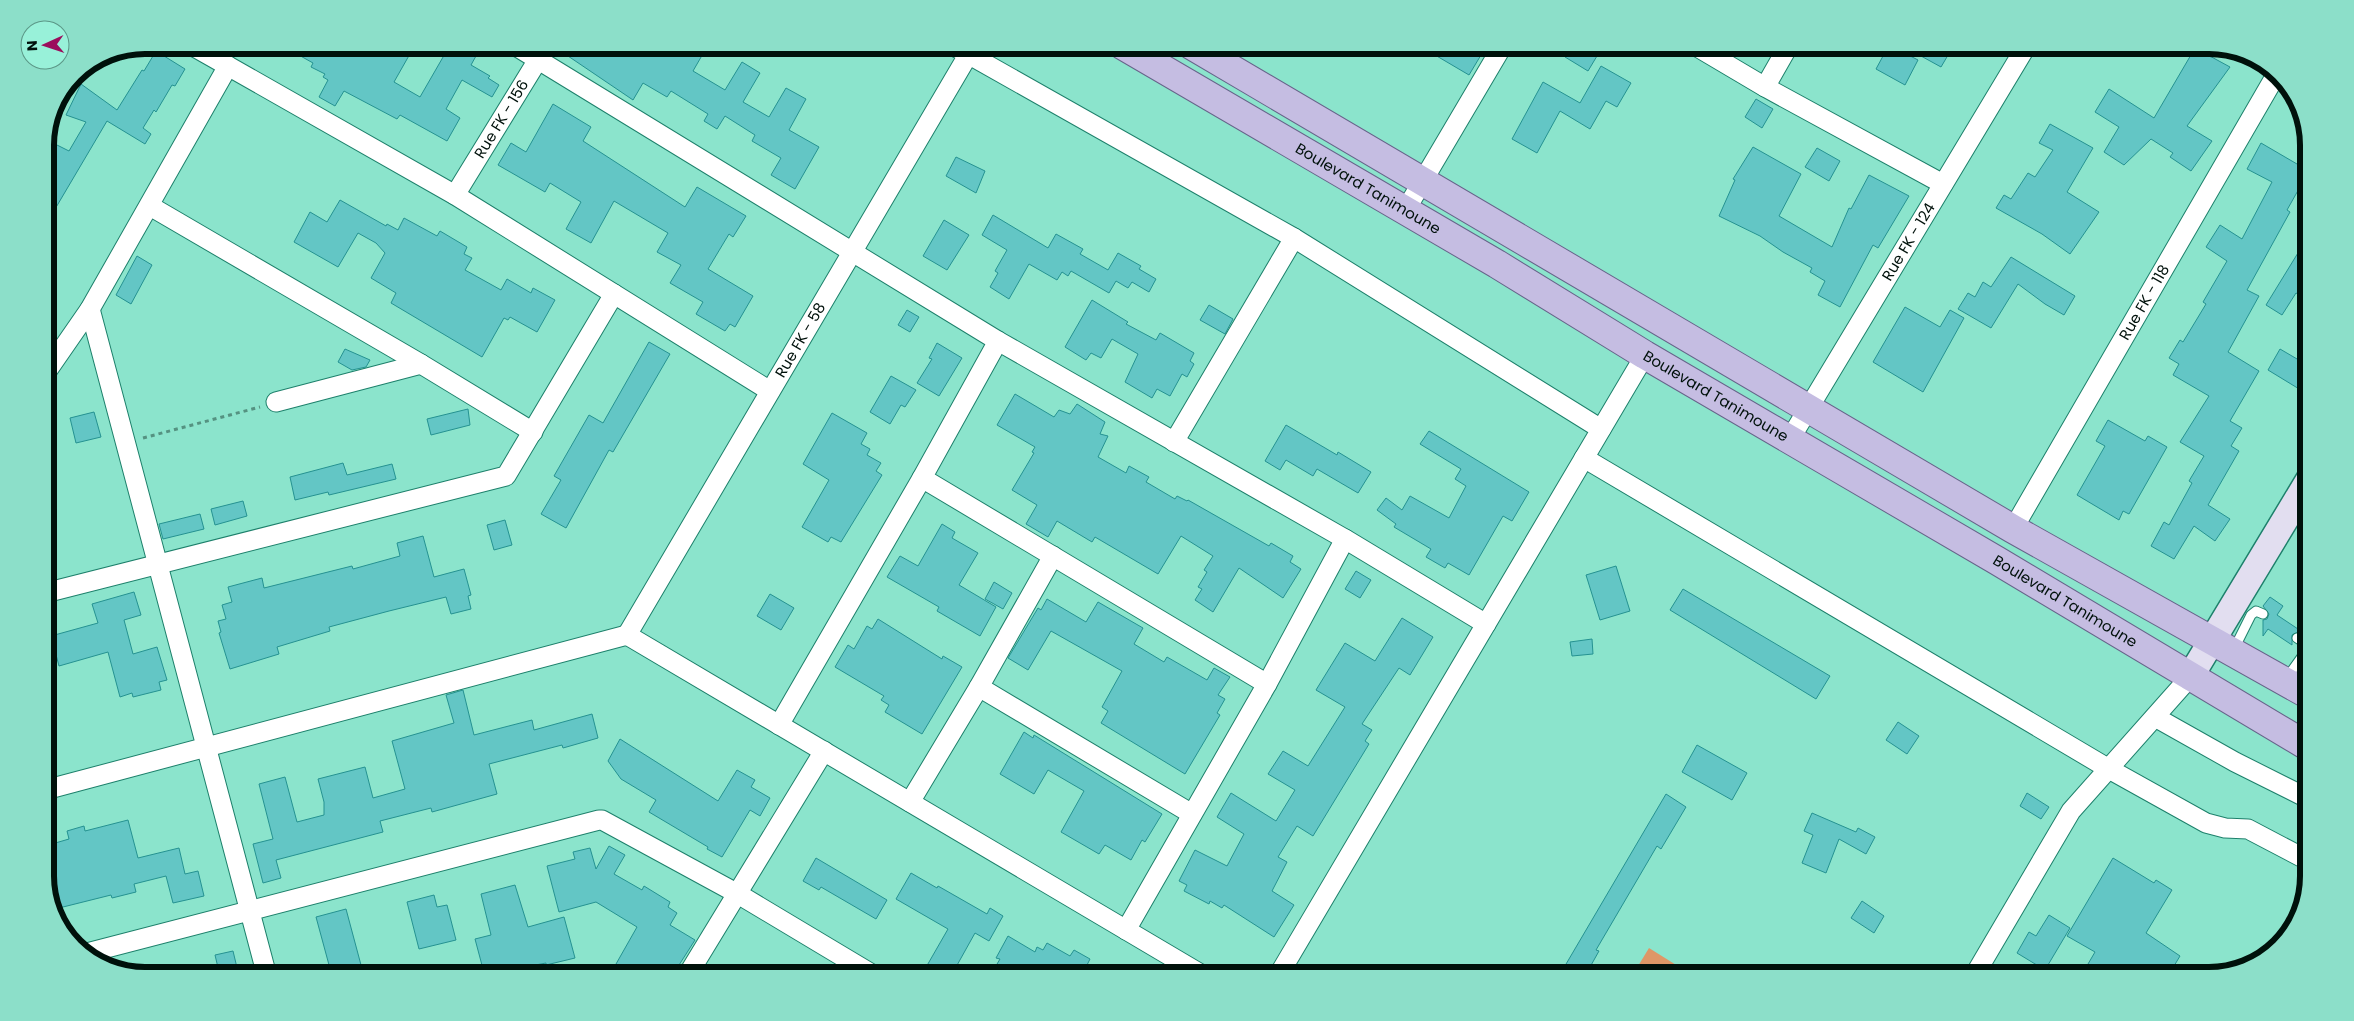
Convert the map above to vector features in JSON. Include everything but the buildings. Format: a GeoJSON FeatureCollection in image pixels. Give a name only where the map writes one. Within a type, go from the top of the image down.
{"type":"FeatureCollection","features":[{"type":"Feature","properties":{"kind":"main road","name":"Boulevard Tanimoune"},"geometry":{"type":"LineString","coordinates":[[1137,54],[1497,264],[1645,355],[2300,742]]}},
{"type":"Feature","properties":{"kind":"main road"},"geometry":{"type":"LineString","coordinates":[[1207,54],[1424,180],[2013,529],[2300,690]]}},
{"type":"Feature","properties":{"kind":"main road"},"geometry":{"type":"LineString","coordinates":[[2190,677],[2223,646],[2300,497]]}},
{"type":"Feature","properties":{"kind":"street"},"geometry":{"type":"LineString","coordinates":[[207,54],[455,194],[770,391]]}},
{"type":"Feature","properties":{"kind":"street","name":"Rue FK - 156"},"geometry":{"type":"LineString","coordinates":[[455,194],[542,54]]}},
{"type":"Feature","properties":{"kind":"street"},"geometry":{"type":"LineString","coordinates":[[546,54],[852,252],[998,341],[1345,539],[1486,624]]}},
{"type":"Feature","properties":{"kind":"street","name":"Rue FK - 58"},"geometry":{"type":"LineString","coordinates":[[627,635],[852,252],[962,54]]}},
{"type":"Feature","properties":{"kind":"street"},"geometry":{"type":"LineString","coordinates":[[975,54],[1294,238],[1601,429]]}},
{"type":"Feature","properties":{"kind":"street"},"geometry":{"type":"LineString","coordinates":[[1405,211],[1498,54]]}},
{"type":"Feature","properties":{"kind":"street"},"geometry":{"type":"LineString","coordinates":[[1709,54],[1765,87],[1944,184]]}},
{"type":"Feature","properties":{"kind":"street"},"geometry":{"type":"LineString","coordinates":[[1765,87],[1784,54]]}},
{"type":"Feature","properties":{"kind":"street","name":"Rue FK - 124"},"geometry":{"type":"LineString","coordinates":[[1790,439],[2022,54]]}},
{"type":"Feature","properties":{"kind":"street"},"geometry":{"type":"LineString","coordinates":[[54,361],[90,309],[228,66]]}},
{"type":"Feature","properties":{"kind":"street","name":"Rue FK - 118"},"geometry":{"type":"LineString","coordinates":[[2013,529],[2273,81]]}},
{"type":"Feature","properties":{"kind":"street"},"geometry":{"type":"LineString","coordinates":[[150,206],[421,364],[533,432]]}},
{"type":"Feature","properties":{"kind":"street"},"geometry":{"type":"LineString","coordinates":[[1174,442],[1294,238]]}},
{"type":"Feature","properties":{"kind":"street"},"geometry":{"type":"LineString","coordinates":[[54,591],[506,476],[614,294]]}},
{"type":"Feature","properties":{"kind":"street"},"geometry":{"type":"LineString","coordinates":[[90,309],[264,967]]}},
{"type":"Feature","properties":{"kind":"street"},"geometry":{"type":"LineString","coordinates":[[779,725],[922,478],[998,341]]}},
{"type":"Feature","properties":{"kind":"street"},"geometry":{"type":"LineString","coordinates":[[1283,967],[1645,355]]}},
{"type":"Feature","properties":{"kind":"street"},"geometry":{"type":"LineString","coordinates":[[276,402],[421,364]]}},
{"type":"Feature","properties":{"kind":"street"},"geometry":{"type":"LineString","coordinates":[[1584,458],[2109,769],[2206,824],[2225,828],[2248,829],[2300,856]]}},
{"type":"Feature","properties":{"kind":"street"},"geometry":{"type":"LineString","coordinates":[[922,478],[1267,684]]}},
{"type":"Feature","properties":{"kind":"street"},"geometry":{"type":"LineString","coordinates":[[1126,930],[1267,684],[1345,539]]}},
{"type":"Feature","properties":{"kind":"street"},"geometry":{"type":"LineString","coordinates":[[910,802],[1053,556]]}},
{"type":"Feature","properties":{"kind":"street"},"geometry":{"type":"LineString","coordinates":[[54,788],[627,635],[1189,967]]}},
{"type":"Feature","properties":{"kind":"street"},"geometry":{"type":"LineString","coordinates":[[1979,967],[2071,811],[2190,677]]}},
{"type":"Feature","properties":{"kind":"street"},"geometry":{"type":"LineString","coordinates":[[979,686],[1192,814]]}},
{"type":"Feature","properties":{"kind":"street"},"geometry":{"type":"LineString","coordinates":[[2155,717],[2235,762],[2300,794]]}},
{"type":"Feature","properties":{"kind":"street"},"geometry":{"type":"LineString","coordinates":[[693,967],[824,751]]}},
{"type":"Feature","properties":{"kind":"street"},"geometry":{"type":"LineString","coordinates":[[95,952],[602,820],[738,894],[860,967]]}},
{"type":"Feature","properties":{"kind":"lane"},"geometry":{"type":"LineString","coordinates":[[2223,646],[2256,611],[2263,614]]}},
{"type":"Feature","properties":{"kind":"lane"},"geometry":{"type":"LineString","coordinates":[[2284,681],[2300,659]]}},
{"type":"Feature","properties":{"kind":"path"},"geometry":{"type":"LineString","coordinates":[[125,442],[276,402]]}},
{"type":"Feature","properties":{"kind":"shaded area"},"geometry":{"type":"Polygon","coordinates":[[[1649,948],[1679,967],[1637,967],[1649,948]]]}}]}
